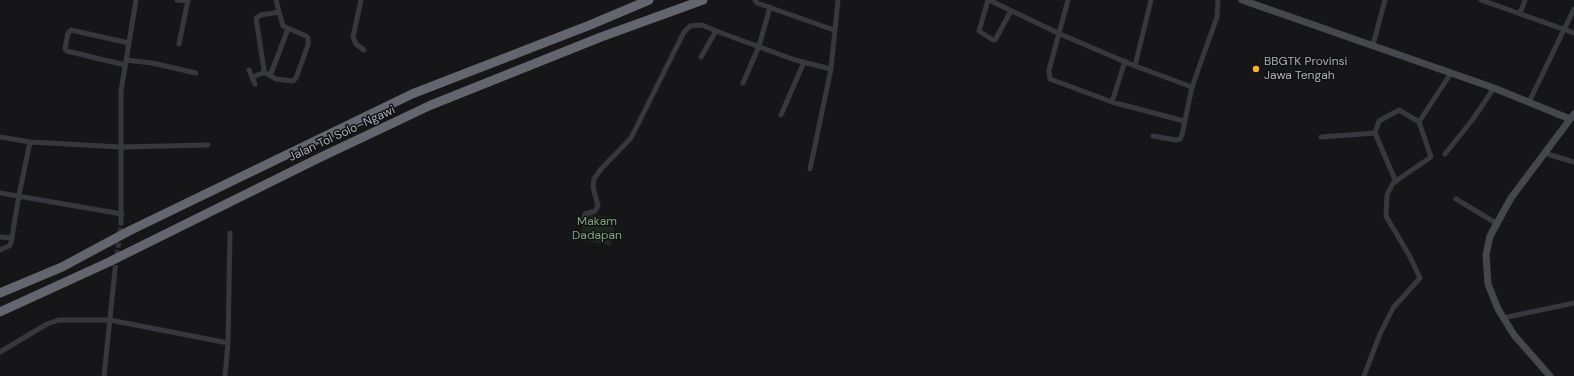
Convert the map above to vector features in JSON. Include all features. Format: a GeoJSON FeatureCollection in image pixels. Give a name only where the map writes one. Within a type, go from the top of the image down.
{"type":"FeatureCollection","features":[{"type":"Feature","properties":{"kind":"highway","name":"Jalan Tol Solo–Ngawi"},"geometry":{"type":"LineString","coordinates":[[0,294],[62,267],[129,231],[412,94],[590,25],[649,0]]}},
{"type":"Feature","properties":{"kind":"highway","name":"Jalan Tol Solo–Ngawi"},"geometry":{"type":"LineString","coordinates":[[0,312],[109,262],[244,194],[430,105],[601,37],[703,0]]}},
{"type":"Feature","properties":{"kind":"street"},"geometry":{"type":"LineString","coordinates":[[121,223],[121,91],[136,0]]}},
{"type":"Feature","properties":{"kind":"street"},"geometry":{"type":"LineString","coordinates":[[177,0],[188,0],[179,44]]}},
{"type":"Feature","properties":{"kind":"street"},"geometry":{"type":"LineString","coordinates":[[276,0],[279,12],[281,23],[288,29],[308,38],[306,52],[296,78],[292,81],[283,81],[264,72],[256,18],[261,15],[279,12]]}},
{"type":"Feature","properties":{"kind":"street"},"geometry":{"type":"LineString","coordinates":[[361,0],[353,37],[356,44],[364,50]]}},
{"type":"Feature","properties":{"kind":"street"},"geometry":{"type":"LineString","coordinates":[[810,169],[831,68],[838,0]]}},
{"type":"Feature","properties":{"kind":"street"},"geometry":{"type":"LineString","coordinates":[[1010,10],[995,40],[979,31],[989,0],[1010,10],[1060,34],[1135,66],[1192,87]]}},
{"type":"Feature","properties":{"kind":"street"},"geometry":{"type":"LineString","coordinates":[[1068,0],[1049,70],[1050,79],[1112,102],[1184,122]]}},
{"type":"Feature","properties":{"kind":"street"},"geometry":{"type":"LineString","coordinates":[[1135,66],[1151,0]]}},
{"type":"Feature","properties":{"kind":"street"},"geometry":{"type":"LineString","coordinates":[[1153,136],[1176,140],[1180,139],[1192,87],[1217,17],[1218,0]]}},
{"type":"Feature","properties":{"kind":"street"},"geometry":{"type":"LineString","coordinates":[[1242,0],[1572,116],[1511,198],[1496,223],[1487,247],[1488,284],[1503,318],[1514,335],[1550,376]]}},
{"type":"Feature","properties":{"kind":"street"},"geometry":{"type":"LineString","coordinates":[[1373,45],[1385,0]]}},
{"type":"Feature","properties":{"kind":"street"},"geometry":{"type":"LineString","coordinates":[[1481,0],[1574,33]]}},
{"type":"Feature","properties":{"kind":"street"},"geometry":{"type":"LineString","coordinates":[[1520,13],[1525,0]]}},
{"type":"Feature","properties":{"kind":"street"},"geometry":{"type":"LineString","coordinates":[[755,1],[834,30]]}},
{"type":"Feature","properties":{"kind":"street"},"geometry":{"type":"LineString","coordinates":[[743,83],[759,46],[770,7]]}},
{"type":"Feature","properties":{"kind":"street"},"geometry":{"type":"LineString","coordinates":[[1529,102],[1574,9]]}},
{"type":"Feature","properties":{"kind":"street"},"geometry":{"type":"LineString","coordinates":[[583,221],[585,214],[595,211],[598,206],[592,187],[594,179],[601,169],[631,138],[687,28],[693,24],[702,25],[804,62],[831,68]]}},
{"type":"Feature","properties":{"kind":"street"},"geometry":{"type":"LineString","coordinates":[[270,76],[288,29]]}},
{"type":"Feature","properties":{"kind":"street"},"geometry":{"type":"LineString","coordinates":[[129,43],[71,30],[68,32],[65,49],[67,51],[126,62],[196,73]]}},
{"type":"Feature","properties":{"kind":"street"},"geometry":{"type":"LineString","coordinates":[[701,57],[716,31]]}},
{"type":"Feature","properties":{"kind":"street"},"geometry":{"type":"LineString","coordinates":[[1112,102],[1125,61]]}},
{"type":"Feature","properties":{"kind":"street"},"geometry":{"type":"LineString","coordinates":[[781,115],[804,62]]}},
{"type":"Feature","properties":{"kind":"street"},"geometry":{"type":"LineString","coordinates":[[249,70],[255,84]]}},
{"type":"Feature","properties":{"kind":"street"},"geometry":{"type":"LineString","coordinates":[[252,77],[264,72]]}},
{"type":"Feature","properties":{"kind":"street"},"geometry":{"type":"LineString","coordinates":[[1420,122],[1451,73]]}},
{"type":"Feature","properties":{"kind":"street"},"geometry":{"type":"LineString","coordinates":[[1445,154],[1473,120],[1494,88]]}},
{"type":"Feature","properties":{"kind":"street"},"geometry":{"type":"LineString","coordinates":[[1364,376],[1380,334],[1393,308],[1420,278],[1409,255],[1386,216],[1390,189],[1396,182],[1431,157],[1420,122],[1399,110],[1380,121],[1375,133],[1396,182]]}},
{"type":"Feature","properties":{"kind":"street"},"geometry":{"type":"LineString","coordinates":[[1321,137],[1375,133]]}},
{"type":"Feature","properties":{"kind":"street"},"geometry":{"type":"LineString","coordinates":[[0,137],[30,142],[120,147],[208,145]]}},
{"type":"Feature","properties":{"kind":"street"},"geometry":{"type":"LineString","coordinates":[[0,250],[9,246],[12,238],[18,195],[30,142]]}},
{"type":"Feature","properties":{"kind":"street"},"geometry":{"type":"LineString","coordinates":[[1544,153],[1574,162]]}},
{"type":"Feature","properties":{"kind":"street"},"geometry":{"type":"LineString","coordinates":[[0,193],[122,214]]}},
{"type":"Feature","properties":{"kind":"street"},"geometry":{"type":"LineString","coordinates":[[1456,199],[1496,223]]}},
{"type":"Feature","properties":{"kind":"street"},"geometry":{"type":"LineString","coordinates":[[225,376],[228,343],[230,233]]}},
{"type":"Feature","properties":{"kind":"street"},"geometry":{"type":"LineString","coordinates":[[0,237],[12,238]]}},
{"type":"Feature","properties":{"kind":"street"},"geometry":{"type":"LineString","coordinates":[[104,376],[115,270]]}},
{"type":"Feature","properties":{"kind":"street"},"geometry":{"type":"LineString","coordinates":[[1503,318],[1574,303]]}},
{"type":"Feature","properties":{"kind":"street"},"geometry":{"type":"LineString","coordinates":[[0,352],[53,322],[110,320],[228,343]]}},
{"type":"Feature","properties":{"kind":"green space","name":"Makam Dadapan"},"geometry":{"type":"Polygon","coordinates":[[[586,214],[616,218],[611,246],[579,239],[586,214]]]}},
{"type":"Feature","properties":{"kind":"tunnel"},"geometry":{"type":"LineString","coordinates":[[115,270],[121,223]]}},
{"type":"Feature","properties":{"kind":"place","name":"BBGTK Provinsi Jawa Tengah"},"geometry":{"type":"Point","coordinates":[1256,69]}}]}
